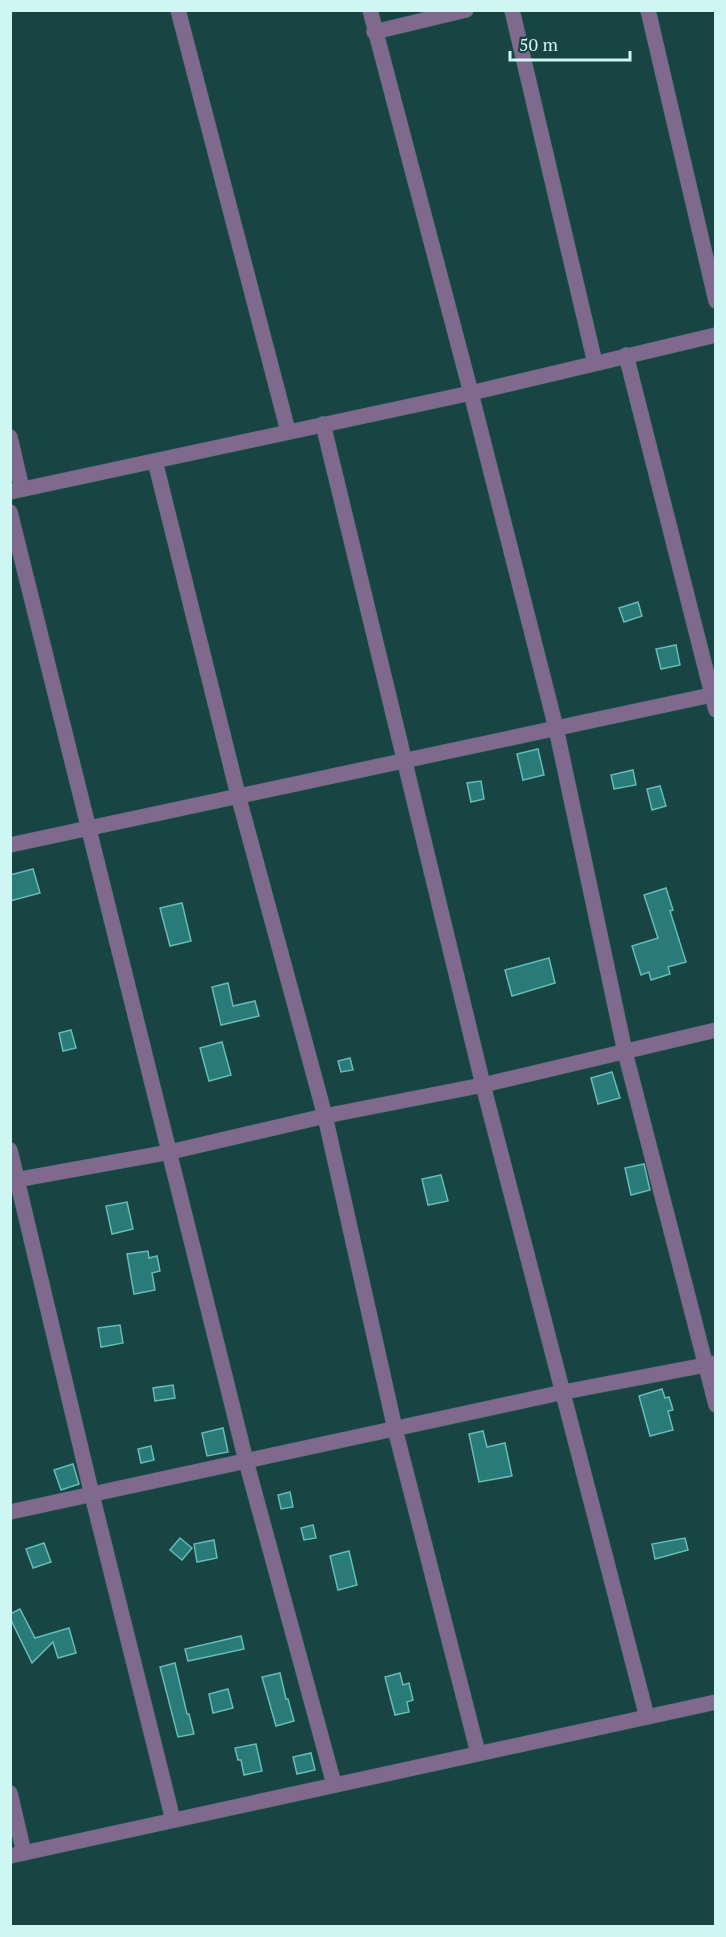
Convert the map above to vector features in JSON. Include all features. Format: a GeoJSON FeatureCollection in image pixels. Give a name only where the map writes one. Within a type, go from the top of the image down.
{"type":"FeatureCollection","features":[{"type":"Feature","properties":{"kind":"street"},"geometry":{"type":"LineString","coordinates":[[178,10],[288,431]]}},
{"type":"Feature","properties":{"kind":"street"},"geometry":{"type":"LineString","coordinates":[[370,10],[556,728],[625,1052],[710,1364],[716,1405]]}},
{"type":"Feature","properties":{"kind":"street"},"geometry":{"type":"LineString","coordinates":[[374,32],[466,10]]}},
{"type":"Feature","properties":{"kind":"street"},"geometry":{"type":"LineString","coordinates":[[512,10],[595,363]]}},
{"type":"Feature","properties":{"kind":"street"},"geometry":{"type":"LineString","coordinates":[[648,10],[716,301]]}},
{"type":"Feature","properties":{"kind":"street"},"geometry":{"type":"LineString","coordinates":[[10,437],[16,490],[471,393],[716,335]]}},
{"type":"Feature","properties":{"kind":"street"},"geometry":{"type":"LineString","coordinates":[[10,845],[556,728],[714,700],[626,355]]}},
{"type":"Feature","properties":{"kind":"street"},"geometry":{"type":"LineString","coordinates":[[323,424],[483,1085],[647,1717]]}},
{"type":"Feature","properties":{"kind":"street"},"geometry":{"type":"LineString","coordinates":[[155,461],[238,795],[325,1116],[394,1429],[478,1753]]}},
{"type":"Feature","properties":{"kind":"street"},"geometry":{"type":"LineString","coordinates":[[10,512],[246,1461],[334,1784]]}},
{"type":"Feature","properties":{"kind":"street"},"geometry":{"type":"LineString","coordinates":[[14,1180],[170,1152],[325,1116],[483,1085],[716,1030]]}},
{"type":"Feature","properties":{"kind":"street"},"geometry":{"type":"LineString","coordinates":[[10,1150],[14,1180],[173,1820]]}},
{"type":"Feature","properties":{"kind":"street"},"geometry":{"type":"LineString","coordinates":[[10,1512],[564,1392],[710,1364]]}},
{"type":"Feature","properties":{"kind":"street"},"geometry":{"type":"LineString","coordinates":[[10,1793],[17,1854],[716,1702]]}},
{"type":"Feature","properties":{"kind":"building"},"geometry":{"type":"Polygon","coordinates":[[[638,602],[642,616],[624,622],[619,608],[638,602]]]}},
{"type":"Feature","properties":{"kind":"building"},"geometry":{"type":"Polygon","coordinates":[[[676,645],[680,665],[661,669],[656,649],[676,645]]]}},
{"type":"Feature","properties":{"kind":"building"},"geometry":{"type":"Polygon","coordinates":[[[538,749],[544,775],[523,780],[517,754],[538,749]]]}},
{"type":"Feature","properties":{"kind":"building"},"geometry":{"type":"Polygon","coordinates":[[[633,770],[636,785],[614,789],[611,775],[633,770]]]}},
{"type":"Feature","properties":{"kind":"building"},"geometry":{"type":"Polygon","coordinates":[[[481,781],[484,799],[471,802],[467,783],[481,781]]]}},
{"type":"Feature","properties":{"kind":"building"},"geometry":{"type":"Polygon","coordinates":[[[660,786],[666,806],[652,810],[647,789],[660,786]]]}},
{"type":"Feature","properties":{"kind":"building"},"geometry":{"type":"Polygon","coordinates":[[[33,869],[40,893],[10,901],[10,875],[33,869]]]}},
{"type":"Feature","properties":{"kind":"building"},"geometry":{"type":"Polygon","coordinates":[[[666,888],[673,910],[670,911],[686,962],[668,967],[670,974],[651,980],[649,972],[641,975],[632,946],[658,938],[644,895],[666,888]]]}},
{"type":"Feature","properties":{"kind":"building"},"geometry":{"type":"Polygon","coordinates":[[[182,903],[191,941],[170,946],[160,908],[182,903]]]}},
{"type":"Feature","properties":{"kind":"building"},"geometry":{"type":"Polygon","coordinates":[[[549,958],[555,983],[512,996],[505,970],[549,958]]]}},
{"type":"Feature","properties":{"kind":"building"},"geometry":{"type":"Polygon","coordinates":[[[228,983],[233,1006],[255,1001],[259,1016],[221,1025],[212,987],[228,983]]]}},
{"type":"Feature","properties":{"kind":"building"},"geometry":{"type":"Polygon","coordinates":[[[71,1030],[76,1048],[63,1051],[59,1033],[71,1030]]]}},
{"type":"Feature","properties":{"kind":"building"},"geometry":{"type":"Polygon","coordinates":[[[222,1042],[231,1075],[209,1081],[200,1048],[222,1042]]]}},
{"type":"Feature","properties":{"kind":"building"},"geometry":{"type":"Polygon","coordinates":[[[350,1058],[353,1070],[341,1072],[338,1061],[350,1058]]]}},
{"type":"Feature","properties":{"kind":"building"},"geometry":{"type":"Polygon","coordinates":[[[612,1072],[620,1098],[598,1104],[591,1078],[612,1072]]]}},
{"type":"Feature","properties":{"kind":"building"},"geometry":{"type":"Polygon","coordinates":[[[644,1164],[650,1190],[631,1195],[625,1168],[644,1164]]]}},
{"type":"Feature","properties":{"kind":"building"},"geometry":{"type":"Polygon","coordinates":[[[441,1175],[448,1201],[428,1205],[422,1179],[441,1175]]]}},
{"type":"Feature","properties":{"kind":"building"},"geometry":{"type":"Polygon","coordinates":[[[127,1202],[133,1229],[112,1234],[106,1206],[127,1202]]]}},
{"type":"Feature","properties":{"kind":"building"},"geometry":{"type":"Polygon","coordinates":[[[148,1251],[149,1258],[157,1256],[160,1271],[152,1273],[155,1290],[134,1294],[127,1254],[148,1251]]]}},
{"type":"Feature","properties":{"kind":"building"},"geometry":{"type":"Polygon","coordinates":[[[120,1325],[123,1343],[101,1347],[98,1328],[120,1325]]]}},
{"type":"Feature","properties":{"kind":"building"},"geometry":{"type":"Polygon","coordinates":[[[173,1385],[175,1398],[155,1401],[153,1388],[173,1385]]]}},
{"type":"Feature","properties":{"kind":"building"},"geometry":{"type":"Polygon","coordinates":[[[662,1389],[665,1398],[669,1397],[673,1410],[668,1411],[673,1430],[650,1436],[639,1396],[662,1389]]]}},
{"type":"Feature","properties":{"kind":"building"},"geometry":{"type":"Polygon","coordinates":[[[223,1428],[228,1452],[207,1456],[202,1433],[223,1428]]]}},
{"type":"Feature","properties":{"kind":"building"},"geometry":{"type":"Polygon","coordinates":[[[483,1431],[487,1447],[505,1443],[512,1476],[479,1482],[469,1434],[483,1431]]]}},
{"type":"Feature","properties":{"kind":"building"},"geometry":{"type":"Polygon","coordinates":[[[151,1446],[154,1460],[141,1463],[138,1449],[151,1446]]]}},
{"type":"Feature","properties":{"kind":"building"},"geometry":{"type":"Polygon","coordinates":[[[73,1464],[79,1484],[61,1490],[54,1470],[73,1464]]]}},
{"type":"Feature","properties":{"kind":"building"},"geometry":{"type":"Polygon","coordinates":[[[290,1492],[293,1507],[281,1509],[278,1495],[290,1492]]]}},
{"type":"Feature","properties":{"kind":"building"},"geometry":{"type":"Polygon","coordinates":[[[313,1525],[316,1538],[304,1540],[301,1528],[313,1525]]]}},
{"type":"Feature","properties":{"kind":"building"},"geometry":{"type":"Polygon","coordinates":[[[180,1538],[192,1548],[182,1560],[170,1550],[180,1538]]]}},
{"type":"Feature","properties":{"kind":"building"},"geometry":{"type":"Polygon","coordinates":[[[685,1538],[688,1550],[655,1559],[652,1544],[685,1538]]]}},
{"type":"Feature","properties":{"kind":"building"},"geometry":{"type":"Polygon","coordinates":[[[214,1540],[217,1558],[197,1562],[194,1544],[214,1540]]]}},
{"type":"Feature","properties":{"kind":"building"},"geometry":{"type":"Polygon","coordinates":[[[44,1543],[51,1562],[33,1568],[26,1549],[44,1543]]]}},
{"type":"Feature","properties":{"kind":"building"},"geometry":{"type":"Polygon","coordinates":[[[349,1551],[357,1585],[338,1590],[330,1556],[349,1551]]]}},
{"type":"Feature","properties":{"kind":"building"},"geometry":{"type":"Polygon","coordinates":[[[20,1609],[35,1638],[69,1628],[76,1653],[58,1658],[53,1642],[32,1663],[10,1618],[10,1614],[20,1609]]]}},
{"type":"Feature","properties":{"kind":"building"},"geometry":{"type":"Polygon","coordinates":[[[241,1636],[244,1649],[188,1661],[185,1649],[241,1636]]]}},
{"type":"Feature","properties":{"kind":"building"},"geometry":{"type":"Polygon","coordinates":[[[175,1663],[194,1734],[178,1737],[160,1667],[175,1663]]]}},
{"type":"Feature","properties":{"kind":"building"},"geometry":{"type":"Polygon","coordinates":[[[280,1673],[294,1721],[276,1726],[262,1677],[280,1673]]]}},
{"type":"Feature","properties":{"kind":"building"},"geometry":{"type":"Polygon","coordinates":[[[400,1673],[403,1685],[409,1683],[413,1700],[407,1702],[409,1712],[395,1715],[385,1677],[400,1673]]]}},
{"type":"Feature","properties":{"kind":"building"},"geometry":{"type":"Polygon","coordinates":[[[228,1689],[233,1708],[213,1713],[209,1694],[228,1689]]]}},
{"type":"Feature","properties":{"kind":"building"},"geometry":{"type":"Polygon","coordinates":[[[256,1744],[262,1771],[244,1775],[241,1760],[238,1760],[235,1748],[256,1744]]]}},
{"type":"Feature","properties":{"kind":"building"},"geometry":{"type":"Polygon","coordinates":[[[311,1753],[315,1770],[297,1774],[293,1757],[311,1753]]]}}]}
